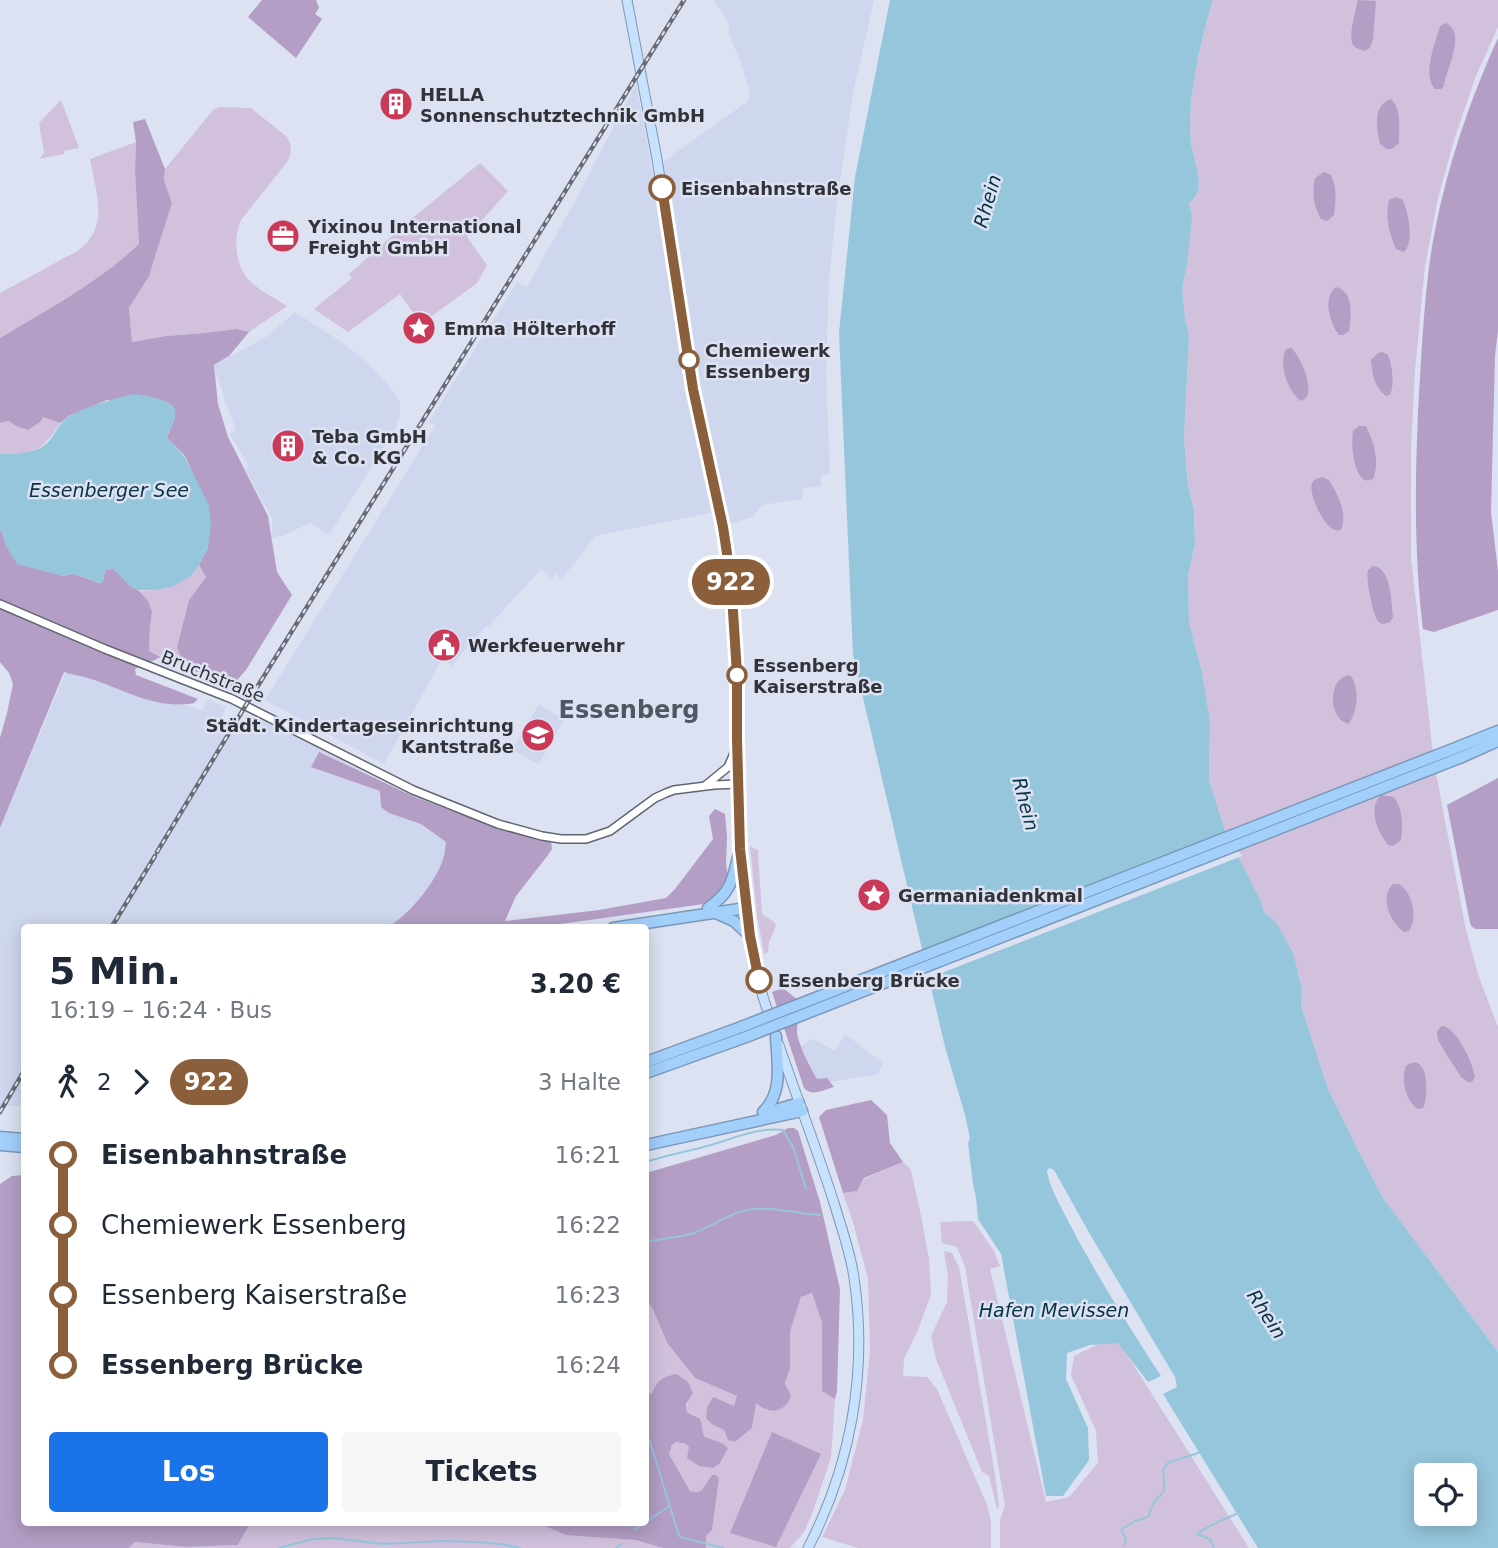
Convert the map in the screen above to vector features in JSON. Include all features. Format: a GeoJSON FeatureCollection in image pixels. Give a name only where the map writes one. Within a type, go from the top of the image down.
{"type":"FeatureCollection","features":[{"type":"Feature","properties":{"kind":"highway"},"geometry":{"type":"LineString","coordinates":[[1460,752],[1498,732]]}},
{"type":"Feature","properties":{"kind":"highway"},"geometry":{"type":"LineString","coordinates":[[649,1072],[744,1032],[1460,752],[1498,741]]}},
{"type":"Feature","properties":{"kind":"highway"},"geometry":{"type":"LineString","coordinates":[[710,910],[727,891],[740,849]]}},
{"type":"Feature","properties":{"kind":"highway"},"geometry":{"type":"LineString","coordinates":[[635,924],[745,905]]}},
{"type":"Feature","properties":{"kind":"highway"},"geometry":{"type":"LineString","coordinates":[[710,910],[734,921],[750,936]]}},
{"type":"Feature","properties":{"kind":"highway"},"geometry":{"type":"LineString","coordinates":[[649,1061],[744,1032]]}},
{"type":"Feature","properties":{"kind":"highway"},"geometry":{"type":"LineString","coordinates":[[761,1114],[772,1102],[778,1086],[776,1036]]}},
{"type":"Feature","properties":{"kind":"highway"},"geometry":{"type":"LineString","coordinates":[[649,1142],[761,1114],[801,1107]]}},
{"type":"Feature","properties":{"kind":"highway"},"geometry":{"type":"LineString","coordinates":[[649,1142],[801,1107]]}},
{"type":"Feature","properties":{"kind":"highway"},"geometry":{"type":"LineString","coordinates":[[4,1142],[21,1146]]}},
{"type":"Feature","properties":{"kind":"main road"},"geometry":{"type":"LineString","coordinates":[[627,0],[655,150],[693,389],[727,553],[736,631],[740,849],[750,936],[763,997],[843,1232],[854,1277],[858,1316],[857,1382],[846,1449],[836,1485],[808,1548]]}},
{"type":"Feature","properties":{"kind":"street","name":"Bruchstraße"},"geometry":{"type":"LineString","coordinates":[[0,604],[104,649],[232,699],[413,790],[519,830],[561,839],[586,839],[610,831],[666,793],[680,789],[738,784]]}},
{"type":"Feature","properties":{"kind":"street"},"geometry":{"type":"LineString","coordinates":[[705,786],[728,767],[737,745]]}},
{"type":"Feature","properties":{"kind":"shaded area"},"geometry":{"type":"Polygon","coordinates":[[[262,0],[316,0],[319,8],[315,14],[322,19],[296,58],[248,17],[262,0]]]}},
{"type":"Feature","properties":{"kind":"shaded area"},"geometry":{"type":"Polygon","coordinates":[[[714,0],[874,0],[853,93],[829,279],[826,371],[830,474],[821,475],[821,486],[804,488],[802,499],[762,505],[753,517],[729,524],[726,510],[595,536],[561,580],[556,573],[552,579],[541,569],[473,643],[471,642],[452,666],[442,659],[384,764],[265,700],[435,426],[429,422],[517,282],[527,287],[636,84],[653,175],[667,159],[748,101],[750,93],[728,32],[730,26],[714,0]]]}},
{"type":"Feature","properties":{"kind":"shaded area"},"geometry":{"type":"Polygon","coordinates":[[[1213,0],[1498,0],[1498,27],[1476,76],[1455,137],[1438,198],[1425,266],[1411,450],[1411,557],[1434,763],[1466,930],[1479,977],[1498,1027],[1498,1352],[1383,1198],[1357,1148],[1328,1089],[1301,1006],[1302,988],[1299,974],[1276,922],[1264,912],[1261,901],[1229,843],[1209,780],[1210,720],[1202,672],[1189,623],[1188,576],[1195,544],[1194,511],[1188,485],[1184,438],[1189,336],[1182,289],[1187,265],[1189,203],[1195,198],[1199,183],[1191,143],[1193,90],[1199,52],[1213,0]]]}},
{"type":"Feature","properties":{"kind":"shaded area"},"geometry":{"type":"Polygon","coordinates":[[[1358,0],[1376,1],[1373,39],[1370,48],[1365,51],[1356,48],[1352,42],[1358,0]]]}},
{"type":"Feature","properties":{"kind":"shaded area"},"geometry":{"type":"Polygon","coordinates":[[[1446,23],[1455,35],[1454,52],[1444,86],[1435,89],[1431,83],[1431,59],[1440,26],[1446,23]]]}},
{"type":"Feature","properties":{"kind":"shaded area"},"geometry":{"type":"Polygon","coordinates":[[[1498,38],[1498,330],[1491,512],[1498,571],[1498,610],[1434,632],[1423,629],[1416,520],[1418,411],[1427,285],[1440,208],[1455,150],[1498,38]]]}},
{"type":"Feature","properties":{"kind":"shaded area"},"geometry":{"type":"Polygon","coordinates":[[[1391,99],[1398,114],[1399,143],[1392,149],[1387,149],[1380,144],[1377,118],[1381,106],[1391,99]]]}},
{"type":"Feature","properties":{"kind":"shaded area"},"geometry":{"type":"Polygon","coordinates":[[[61,100],[79,148],[39,159],[44,153],[39,123],[61,100]]]}},
{"type":"Feature","properties":{"kind":"shaded area"},"geometry":{"type":"Polygon","coordinates":[[[219,107],[251,108],[286,136],[290,143],[288,161],[241,220],[236,243],[244,274],[262,291],[287,306],[249,332],[237,329],[132,342],[129,308],[149,276],[172,203],[164,180],[165,169],[213,110],[219,107]]]}},
{"type":"Feature","properties":{"kind":"shaded area"},"geometry":{"type":"Polygon","coordinates":[[[145,119],[165,169],[164,180],[172,203],[149,276],[129,308],[132,342],[237,329],[249,332],[229,356],[214,365],[218,404],[228,437],[268,516],[277,572],[292,595],[246,670],[232,686],[185,667],[177,647],[189,600],[206,577],[199,565],[208,548],[195,479],[185,456],[167,438],[175,417],[107,400],[69,416],[60,423],[43,417],[28,430],[9,421],[0,423],[0,338],[90,283],[139,244],[133,122],[145,119]]]}},
{"type":"Feature","properties":{"kind":"shaded area"},"geometry":{"type":"Polygon","coordinates":[[[136,142],[139,244],[90,283],[0,338],[0,293],[79,250],[89,241],[95,230],[98,208],[90,159],[136,142]]]}},
{"type":"Feature","properties":{"kind":"shaded area"},"geometry":{"type":"Polygon","coordinates":[[[480,163],[508,191],[467,237],[487,265],[477,283],[421,324],[400,294],[348,332],[314,309],[352,278],[349,274],[410,220],[480,163]]]}},
{"type":"Feature","properties":{"kind":"shaded area"},"geometry":{"type":"Polygon","coordinates":[[[1324,172],[1331,175],[1336,195],[1334,215],[1327,221],[1321,219],[1318,214],[1313,194],[1315,178],[1324,172]]]}},
{"type":"Feature","properties":{"kind":"shaded area"},"geometry":{"type":"Polygon","coordinates":[[[1396,197],[1403,200],[1410,227],[1409,241],[1404,252],[1396,249],[1388,225],[1389,200],[1396,197]]]}},
{"type":"Feature","properties":{"kind":"shaded area"},"geometry":{"type":"Polygon","coordinates":[[[1336,287],[1346,293],[1350,305],[1349,331],[1343,335],[1339,335],[1330,318],[1329,297],[1336,287]]]}},
{"type":"Feature","properties":{"kind":"shaded area"},"geometry":{"type":"Polygon","coordinates":[[[295,312],[343,343],[370,365],[400,402],[400,415],[396,428],[329,535],[310,523],[272,538],[272,518],[245,469],[249,466],[230,434],[236,430],[214,365],[266,337],[295,312]]]}},
{"type":"Feature","properties":{"kind":"shaded area"},"geometry":{"type":"Polygon","coordinates":[[[1291,348],[1302,364],[1307,379],[1308,393],[1301,401],[1292,391],[1284,370],[1284,355],[1286,349],[1291,348]]]}},
{"type":"Feature","properties":{"kind":"shaded area"},"geometry":{"type":"Polygon","coordinates":[[[1383,352],[1388,355],[1392,375],[1392,391],[1386,396],[1374,380],[1371,360],[1383,352]]]}},
{"type":"Feature","properties":{"kind":"shaded area"},"geometry":{"type":"Polygon","coordinates":[[[43,417],[60,423],[42,446],[29,452],[0,454],[0,423],[9,421],[16,426],[43,417]]]}},
{"type":"Feature","properties":{"kind":"shaded area"},"geometry":{"type":"Polygon","coordinates":[[[1359,426],[1366,426],[1375,452],[1373,479],[1363,479],[1353,455],[1353,431],[1359,426]]]}},
{"type":"Feature","properties":{"kind":"shaded area"},"geometry":{"type":"Polygon","coordinates":[[[1322,477],[1329,480],[1341,504],[1341,530],[1335,530],[1326,523],[1312,495],[1312,483],[1322,477]]]}},
{"type":"Feature","properties":{"kind":"shaded area"},"geometry":{"type":"Polygon","coordinates":[[[0,529],[6,546],[62,576],[74,574],[100,583],[105,570],[113,568],[148,601],[152,612],[149,651],[161,657],[135,669],[136,675],[198,699],[194,703],[167,704],[64,672],[0,828],[0,738],[13,684],[9,673],[0,662],[0,529]]]}},
{"type":"Feature","properties":{"kind":"shaded area"},"geometry":{"type":"Polygon","coordinates":[[[199,565],[206,577],[189,600],[177,647],[185,667],[149,651],[152,612],[138,591],[155,590],[191,576],[199,565]]]}},
{"type":"Feature","properties":{"kind":"shaded area"},"geometry":{"type":"Polygon","coordinates":[[[1372,566],[1383,572],[1389,586],[1393,617],[1390,622],[1383,624],[1376,617],[1370,596],[1367,574],[1372,566]]]}},
{"type":"Feature","properties":{"kind":"shaded area"},"geometry":{"type":"Polygon","coordinates":[[[71,660],[202,711],[208,699],[226,707],[221,719],[253,734],[264,720],[410,796],[482,826],[423,924],[21,924],[21,1106],[0,1106],[0,828],[71,660]]]}},
{"type":"Feature","properties":{"kind":"shaded area"},"geometry":{"type":"Polygon","coordinates":[[[1350,675],[1357,700],[1348,724],[1337,714],[1333,698],[1337,683],[1350,675]]]}},
{"type":"Feature","properties":{"kind":"shaded area","name":"Städt. Kindertageseinrichtung Kantstraße"},"geometry":{"type":"Polygon","coordinates":[[[539,704],[564,720],[539,764],[512,750],[539,704]]]}},
{"type":"Feature","properties":{"kind":"shaded area"},"geometry":{"type":"Polygon","coordinates":[[[319,752],[415,797],[497,828],[551,842],[552,849],[516,896],[505,921],[599,910],[666,898],[713,839],[709,816],[715,809],[725,814],[728,880],[711,903],[560,924],[393,924],[413,906],[428,887],[440,868],[446,842],[421,824],[389,813],[381,807],[380,791],[311,767],[319,752]]]}},
{"type":"Feature","properties":{"kind":"shaded area"},"geometry":{"type":"Polygon","coordinates":[[[1498,778],[1498,929],[1476,929],[1470,923],[1447,805],[1498,778]]]}},
{"type":"Feature","properties":{"kind":"shaded area"},"geometry":{"type":"Polygon","coordinates":[[[1381,795],[1394,797],[1401,812],[1401,840],[1393,846],[1384,840],[1374,813],[1381,795]]]}},
{"type":"Feature","properties":{"kind":"shaded area"},"geometry":{"type":"Polygon","coordinates":[[[750,846],[759,851],[762,914],[776,926],[768,952],[764,954],[757,915],[750,846]]]}},
{"type":"Feature","properties":{"kind":"shaded area"},"geometry":{"type":"Polygon","coordinates":[[[1393,884],[1404,888],[1411,900],[1413,919],[1409,931],[1404,932],[1399,928],[1388,909],[1387,896],[1393,884]]]}},
{"type":"Feature","properties":{"kind":"shaded area"},"geometry":{"type":"Polygon","coordinates":[[[783,988],[809,1009],[798,1023],[799,1040],[817,1079],[827,1078],[834,1087],[814,1092],[804,1088],[772,992],[783,988]]]}},
{"type":"Feature","properties":{"kind":"shaded area"},"geometry":{"type":"Polygon","coordinates":[[[1444,1026],[1455,1034],[1464,1048],[1475,1077],[1472,1082],[1461,1077],[1438,1040],[1437,1032],[1444,1026]]]}},
{"type":"Feature","properties":{"kind":"shaded area"},"geometry":{"type":"Polygon","coordinates":[[[845,1034],[883,1063],[878,1074],[814,1085],[798,1048],[813,1039],[835,1051],[845,1034]]]}},
{"type":"Feature","properties":{"kind":"shaded area"},"geometry":{"type":"Polygon","coordinates":[[[1411,1063],[1421,1066],[1424,1071],[1426,1091],[1423,1108],[1418,1109],[1414,1105],[1405,1089],[1406,1066],[1411,1063]]]}},
{"type":"Feature","properties":{"kind":"shaded area"},"geometry":{"type":"Polygon","coordinates":[[[871,1100],[887,1115],[890,1143],[903,1162],[864,1178],[857,1191],[843,1193],[819,1117],[826,1110],[871,1100]]]}},
{"type":"Feature","properties":{"kind":"shaded area"},"geometry":{"type":"Polygon","coordinates":[[[788,1128],[798,1131],[820,1202],[840,1289],[837,1391],[835,1399],[822,1391],[822,1323],[812,1293],[801,1297],[790,1332],[790,1369],[785,1383],[791,1396],[789,1400],[782,1408],[774,1411],[756,1403],[752,1428],[735,1442],[728,1440],[724,1430],[706,1418],[707,1408],[713,1397],[734,1406],[737,1396],[695,1378],[667,1343],[649,1304],[649,1172],[776,1135],[788,1128]]]}},
{"type":"Feature","properties":{"kind":"shaded area"},"geometry":{"type":"Polygon","coordinates":[[[903,1162],[911,1170],[920,1211],[929,1259],[931,1294],[904,1359],[903,1376],[927,1377],[937,1389],[987,1505],[991,1521],[991,1548],[858,1548],[822,1537],[845,1490],[863,1420],[870,1350],[868,1279],[843,1193],[857,1191],[864,1179],[903,1162]]]}},
{"type":"Feature","properties":{"kind":"shaded area"},"geometry":{"type":"Polygon","coordinates":[[[21,1175],[21,1526],[248,1526],[238,1545],[186,1547],[135,1542],[129,1548],[0,1548],[0,1184],[12,1176],[21,1175]]]}},
{"type":"Feature","properties":{"kind":"shaded area"},"geometry":{"type":"Polygon","coordinates":[[[973,1221],[994,1251],[1000,1266],[990,1269],[1046,1502],[1069,1497],[1098,1463],[1096,1431],[1071,1375],[1074,1356],[1114,1339],[1121,1345],[1249,1548],[1000,1548],[1000,1520],[1005,1506],[965,1267],[957,1247],[942,1243],[940,1222],[973,1221]]]}},
{"type":"Feature","properties":{"kind":"shaded area"},"geometry":{"type":"Polygon","coordinates":[[[944,1251],[952,1253],[959,1267],[995,1474],[999,1506],[997,1509],[989,1476],[982,1472],[936,1359],[931,1336],[947,1302],[948,1276],[944,1251]]]}},
{"type":"Feature","properties":{"kind":"shaded area"},"geometry":{"type":"Polygon","coordinates":[[[812,1293],[822,1323],[822,1390],[835,1399],[831,1458],[812,1514],[804,1532],[790,1548],[706,1548],[706,1536],[712,1530],[719,1479],[709,1479],[701,1491],[690,1491],[669,1454],[676,1442],[689,1446],[689,1452],[722,1443],[705,1437],[694,1415],[687,1412],[688,1382],[677,1374],[662,1380],[649,1394],[649,1304],[667,1343],[695,1378],[737,1396],[735,1406],[713,1425],[724,1430],[735,1442],[752,1428],[755,1402],[768,1410],[788,1389],[785,1383],[790,1369],[790,1332],[801,1297],[812,1293]]]}},
{"type":"Feature","properties":{"kind":"shaded area"},"geometry":{"type":"Polygon","coordinates":[[[677,1374],[688,1382],[693,1393],[686,1404],[687,1412],[700,1419],[705,1437],[728,1448],[720,1463],[713,1468],[699,1466],[687,1458],[689,1447],[686,1444],[676,1442],[669,1454],[690,1491],[701,1491],[712,1475],[719,1479],[712,1530],[706,1536],[706,1548],[663,1548],[636,1540],[566,1535],[545,1526],[649,1526],[649,1394],[661,1379],[677,1374]]]}},
{"type":"Feature","properties":{"kind":"shaded area"},"geometry":{"type":"Polygon","coordinates":[[[772,1432],[821,1454],[776,1547],[730,1533],[772,1432]]]}},
{"type":"Feature","properties":{"kind":"shaded area"},"geometry":{"type":"Polygon","coordinates":[[[248,1526],[648,1526],[659,1547],[663,1548],[129,1548],[135,1542],[186,1547],[238,1545],[248,1526]]]}},
{"type":"Feature","properties":{"kind":"water"},"geometry":{"type":"Polygon","coordinates":[[[890,0],[1213,0],[1199,52],[1193,90],[1191,143],[1199,183],[1195,197],[1189,203],[1192,216],[1182,289],[1189,336],[1184,438],[1188,485],[1194,511],[1195,544],[1188,576],[1189,623],[1202,672],[1210,720],[1209,780],[1229,843],[1261,901],[1264,912],[1276,922],[1293,953],[1302,988],[1301,1006],[1328,1089],[1357,1148],[1383,1198],[1498,1352],[1498,1548],[1258,1548],[1163,1394],[1177,1387],[1175,1377],[1054,1170],[1049,1168],[1047,1172],[1052,1189],[1076,1236],[1161,1376],[1148,1382],[1118,1343],[1090,1345],[1067,1353],[1066,1379],[1088,1428],[1089,1460],[1063,1496],[1046,1496],[1001,1254],[978,1219],[968,1143],[970,1138],[965,1115],[945,1047],[853,655],[839,333],[855,177],[890,0]]]}},
{"type":"Feature","properties":{"kind":"water","name":"Essenberger See"},"geometry":{"type":"Polygon","coordinates":[[[133,394],[163,400],[175,410],[167,438],[184,456],[209,505],[211,526],[208,548],[199,565],[191,576],[172,587],[138,590],[130,586],[113,568],[105,570],[101,583],[74,574],[62,576],[17,564],[0,529],[0,454],[40,448],[50,440],[64,420],[73,414],[133,394]]]}},
{"type":"Feature","properties":{"kind":"pier"},"geometry":{"type":"Polygon","coordinates":[[[1229,830],[1232,842],[1242,856],[926,979],[920,951],[1229,830]]]}},
{"type":"Feature","properties":{"kind":"waterway"},"geometry":{"type":"LineString","coordinates":[[649,1161],[738,1136],[774,1129],[783,1130],[793,1147],[806,1189]]}},
{"type":"Feature","properties":{"kind":"waterway"},"geometry":{"type":"LineString","coordinates":[[649,1242],[694,1233],[747,1210],[771,1209],[820,1215]]}},
{"type":"Feature","properties":{"kind":"waterway"},"geometry":{"type":"LineString","coordinates":[[649,1440],[680,1537],[723,1548]]}},
{"type":"Feature","properties":{"kind":"waterway"},"geometry":{"type":"LineString","coordinates":[[1124,1545],[1126,1538],[1122,1529],[1148,1517],[1154,1502],[1164,1491],[1163,1470],[1168,1463],[1201,1452]]}},
{"type":"Feature","properties":{"kind":"waterway"},"geometry":{"type":"LineString","coordinates":[[649,1520],[668,1507]]}},
{"type":"Feature","properties":{"kind":"waterway"},"geometry":{"type":"LineString","coordinates":[[1214,1548],[1210,1539],[1197,1534],[1236,1514]]}},
{"type":"Feature","properties":{"kind":"waterway"},"geometry":{"type":"LineString","coordinates":[[635,1530],[640,1526]]}},
{"type":"Feature","properties":{"kind":"waterway"},"geometry":{"type":"LineString","coordinates":[[279,1548],[313,1539],[333,1538],[383,1544],[477,1542],[520,1548]]}},
{"type":"Feature","properties":{"kind":"waterway"},"geometry":{"type":"LineString","coordinates":[[616,1548],[622,1544]]}},
{"type":"Feature","properties":{"kind":"railway"},"geometry":{"type":"LineString","coordinates":[[157,852],[684,0]]}},
{"type":"Feature","properties":{"kind":"railway"},"geometry":{"type":"LineString","coordinates":[[113,924],[155,856]]}},
{"type":"Feature","properties":{"kind":"railway"},"geometry":{"type":"LineString","coordinates":[[0,1112],[21,1076]]}},
{"type":"Feature","properties":{"kind":"bus line","name":"922"},"geometry":{"type":"LineString","coordinates":[[662,188],[693,389],[723,527],[731,580],[736,631],[740,849],[750,936],[759,980]]}},
{"type":"Feature","properties":{"kind":"place","name":"HELLA Sonnenschutztechnik GmbH"},"geometry":{"type":"Point","coordinates":[396,104]}},
{"type":"Feature","properties":{"kind":"place","name":"Eisenbahnstraße"},"geometry":{"type":"Point","coordinates":[662,188]}},
{"type":"Feature","properties":{"kind":"place","name":"Yixinou International Freight GmbH"},"geometry":{"type":"Point","coordinates":[283,236]}},
{"type":"Feature","properties":{"kind":"place","name":"Emma Hölterhoff"},"geometry":{"type":"Point","coordinates":[419,328]}},
{"type":"Feature","properties":{"kind":"place","name":"Chemiewerk Essenberg"},"geometry":{"type":"Point","coordinates":[689,360]}},
{"type":"Feature","properties":{"kind":"place","name":"Teba GmbH & Co. KG"},"geometry":{"type":"Point","coordinates":[288,446]}},
{"type":"Feature","properties":{"kind":"place","name":"Werkfeuerwehr"},"geometry":{"type":"Point","coordinates":[444,645]}},
{"type":"Feature","properties":{"kind":"place","name":"Essenberg Kaiserstraße"},"geometry":{"type":"Point","coordinates":[737,675]}},
{"type":"Feature","properties":{"kind":"place","name":"Städt. Kindertageseinrichtung Kantstraße"},"geometry":{"type":"Point","coordinates":[538,735]}},
{"type":"Feature","properties":{"kind":"place","name":"Germaniadenkmal"},"geometry":{"type":"Point","coordinates":[874,895]}},
{"type":"Feature","properties":{"kind":"place","name":"Essenberg Brücke"},"geometry":{"type":"Point","coordinates":[759,980]}},
{"type":"Feature","properties":{"kind":"district","name":"Essenberg"},"geometry":{"type":"Point","coordinates":[629,710]}},
{"type":"Feature","properties":{"kind":"water label","name":"Rhein"},"geometry":{"type":"Point","coordinates":[987,201]}},
{"type":"Feature","properties":{"kind":"water label","name":"Rhein"},"geometry":{"type":"Point","coordinates":[1026,804]}},
{"type":"Feature","properties":{"kind":"water label","name":"Hafen Mevissen"},"geometry":{"type":"Point","coordinates":[1054,1310]}},
{"type":"Feature","properties":{"kind":"water label","name":"Rhein"},"geometry":{"type":"Point","coordinates":[1267,1314]}}]}
